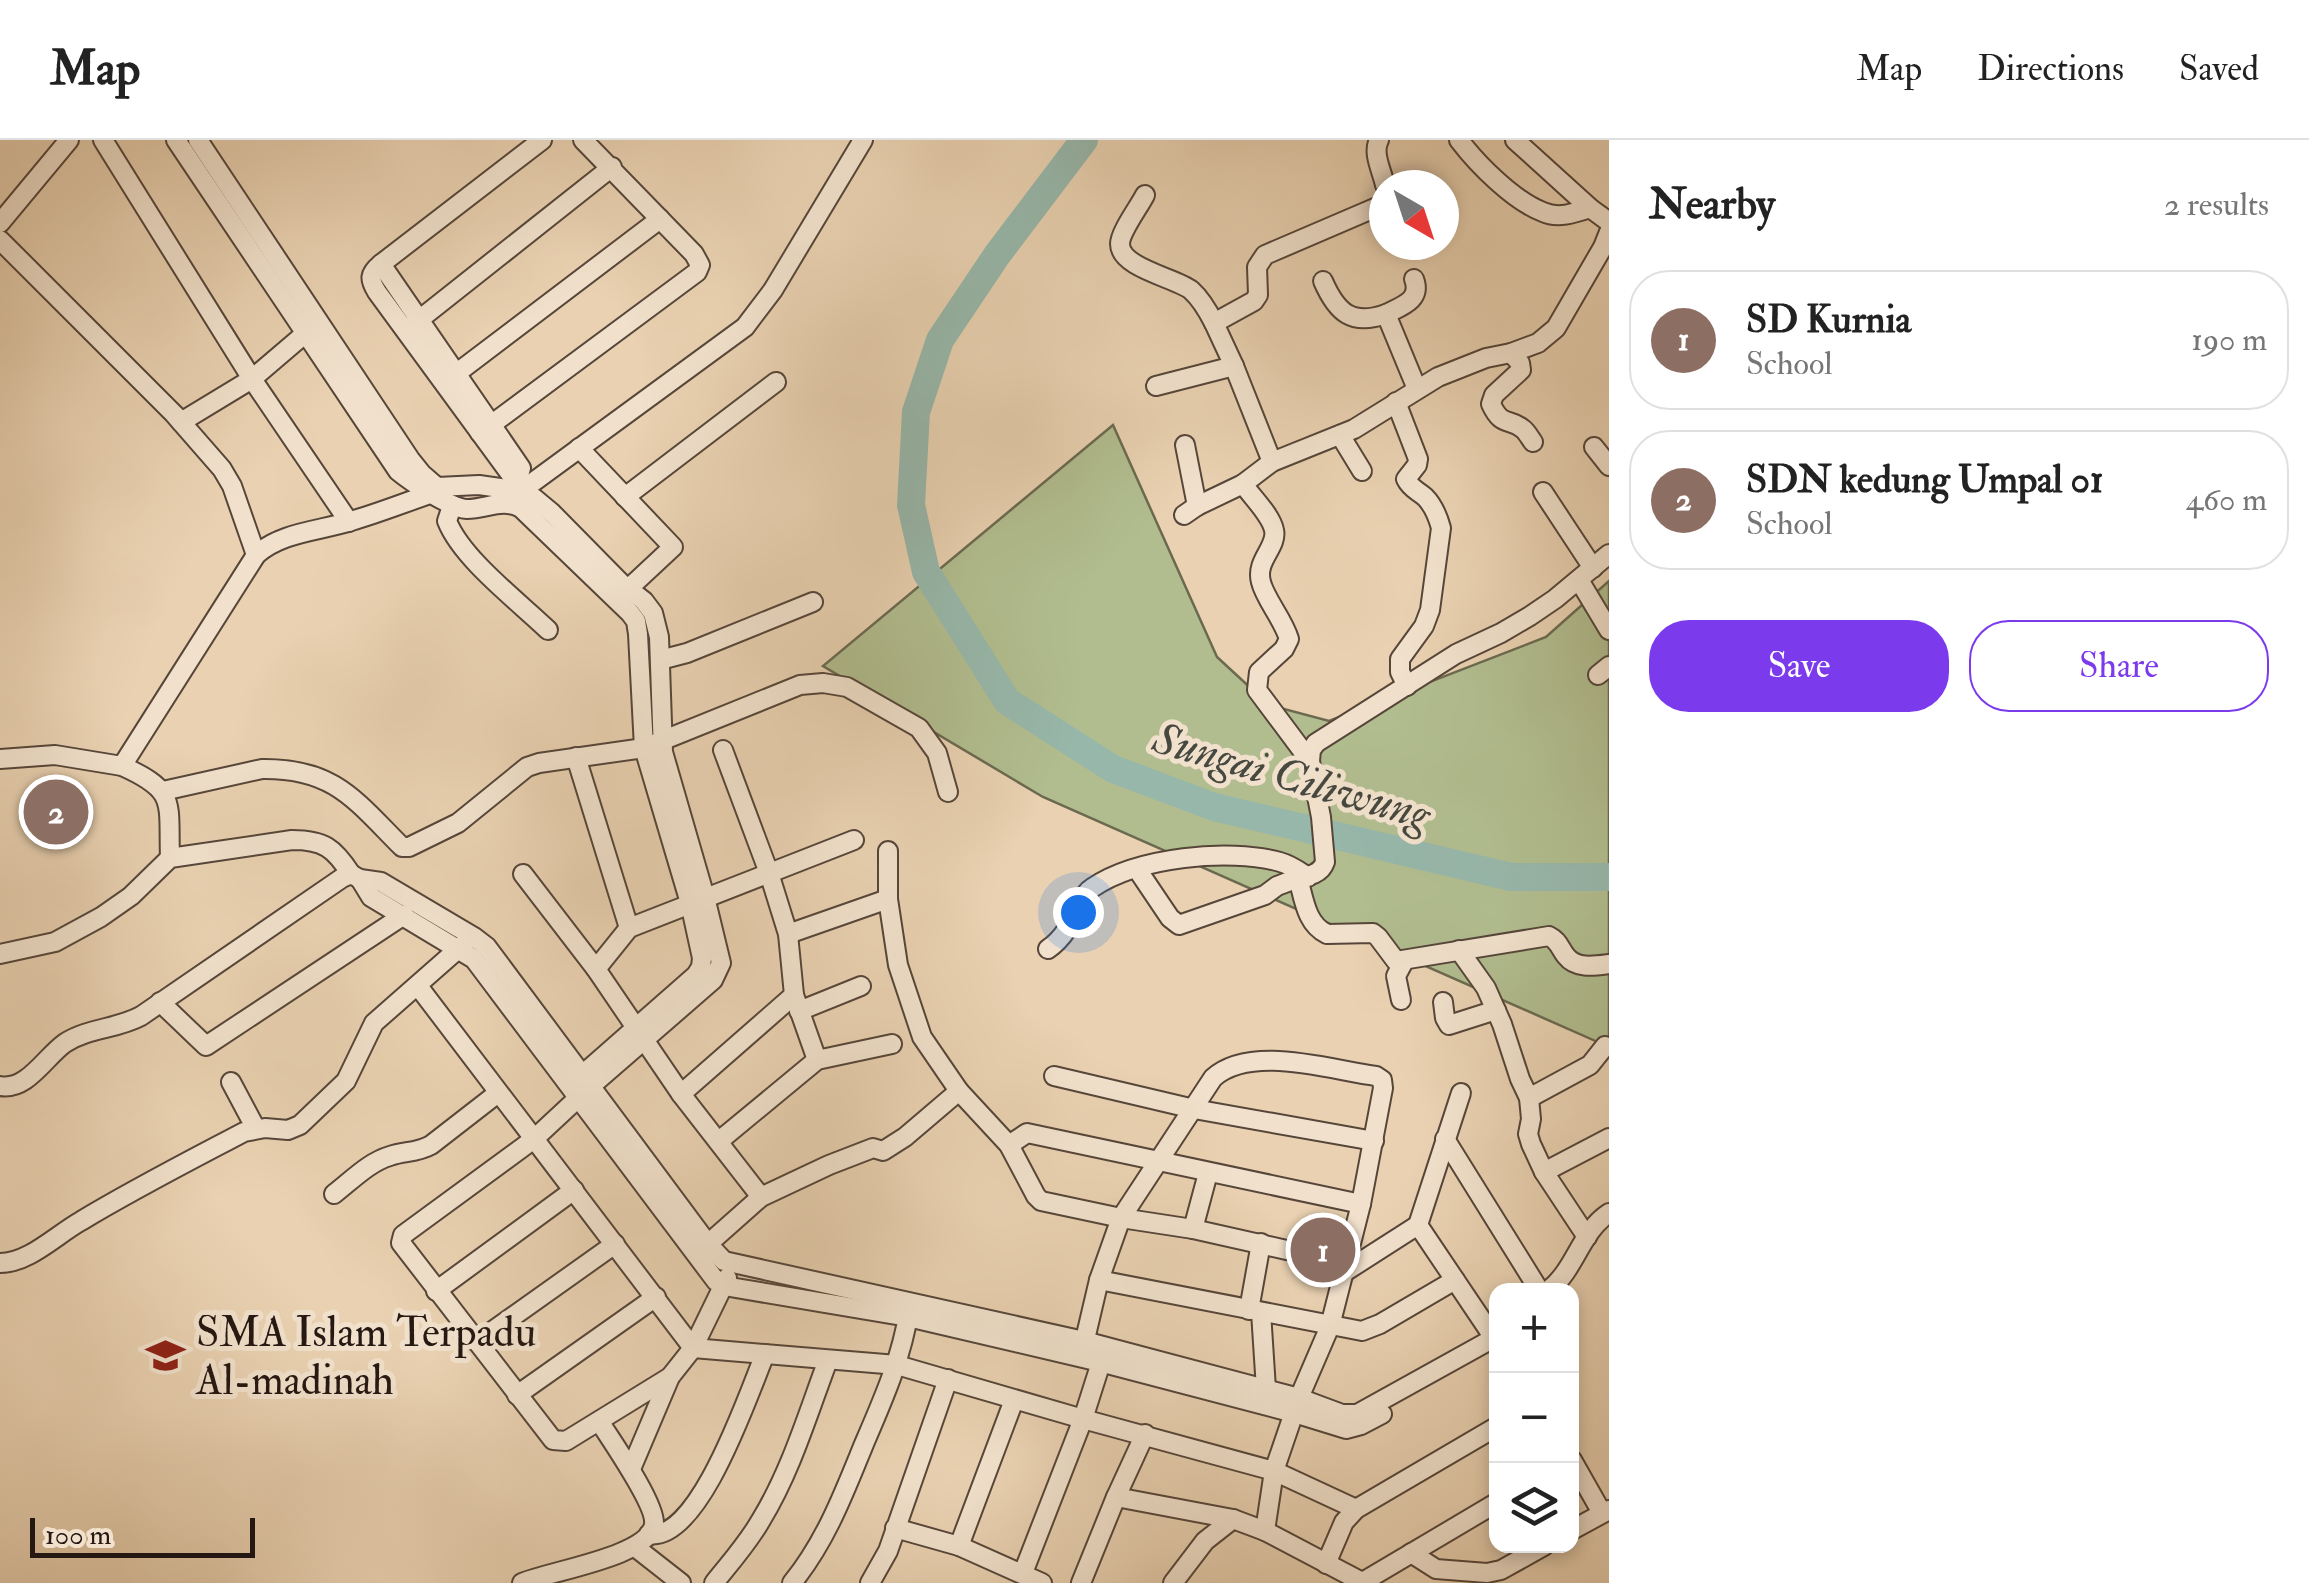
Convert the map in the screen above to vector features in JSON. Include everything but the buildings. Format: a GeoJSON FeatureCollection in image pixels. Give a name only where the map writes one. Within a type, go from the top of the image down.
{"type":"FeatureCollection","features":[{"type":"Feature","properties":{"kind":"street"},"geometry":{"type":"LineString","coordinates":[[0,223],[70,140]]}},
{"type":"Feature","properties":{"kind":"street"},"geometry":{"type":"LineString","coordinates":[[103,140],[252,378],[349,522]]}},
{"type":"Feature","properties":{"kind":"street"},"geometry":{"type":"LineString","coordinates":[[176,140],[311,328]]}},
{"type":"Feature","properties":{"kind":"street"},"geometry":{"type":"LineString","coordinates":[[198,140],[398,470],[411,482],[435,490],[452,506],[465,510],[511,503],[520,492],[744,327],[773,290],[863,140]]}},
{"type":"Feature","properties":{"kind":"street"},"geometry":{"type":"LineString","coordinates":[[520,492],[521,468],[486,429],[412,325],[371,281],[372,272],[381,264],[542,140]]}},
{"type":"Feature","properties":{"kind":"street"},"geometry":{"type":"LineString","coordinates":[[486,429],[697,272],[700,265],[583,140]]}},
{"type":"Feature","properties":{"kind":"street"},"geometry":{"type":"LineString","coordinates":[[1379,140],[1376,154],[1381,170]]}},
{"type":"Feature","properties":{"kind":"street"},"geometry":{"type":"LineString","coordinates":[[1458,140],[1512,193],[1546,214],[1568,215],[1590,208]]}},
{"type":"Feature","properties":{"kind":"street"},"geometry":{"type":"LineString","coordinates":[[1515,140],[1609,222]]}},
{"type":"Feature","properties":{"kind":"street"},"geometry":{"type":"LineString","coordinates":[[412,325],[612,167]]}},
{"type":"Feature","properties":{"kind":"street"},"geometry":{"type":"LineString","coordinates":[[1145,195],[1123,232],[1121,250],[1146,270],[1188,288],[1207,310],[1272,462]]}},
{"type":"Feature","properties":{"kind":"street"},"geometry":{"type":"LineString","coordinates":[[1214,323],[1254,301],[1259,289],[1257,267],[1266,255],[1369,210]]}},
{"type":"Feature","properties":{"kind":"street"},"geometry":{"type":"LineString","coordinates":[[450,378],[660,219]]}},
{"type":"Feature","properties":{"kind":"street"},"geometry":{"type":"LineString","coordinates":[[0,240],[181,422],[222,469],[232,486],[256,555]]}},
{"type":"Feature","properties":{"kind":"street"},"geometry":{"type":"LineString","coordinates":[[1185,445],[1191,510],[1243,484],[1272,462],[1368,421],[1458,368],[1538,343],[1556,328],[1607,243]]}},
{"type":"Feature","properties":{"kind":"street"},"geometry":{"type":"LineString","coordinates":[[1323,281],[1340,310],[1368,320],[1410,301],[1416,285],[1414,278]]}},
{"type":"Feature","properties":{"kind":"street"},"geometry":{"type":"LineString","coordinates":[[1386,314],[1417,389]]}},
{"type":"Feature","properties":{"kind":"street"},"geometry":{"type":"LineString","coordinates":[[181,422],[252,378],[311,328]]}},
{"type":"Feature","properties":{"kind":"street"},"geometry":{"type":"LineString","coordinates":[[1511,353],[1521,370],[1494,395],[1491,404],[1502,421],[1522,428],[1533,442]]}},
{"type":"Feature","properties":{"kind":"street"},"geometry":{"type":"LineString","coordinates":[[1156,386],[1234,366]]}},
{"type":"Feature","properties":{"kind":"street"},"geometry":{"type":"LineString","coordinates":[[626,497],[776,382]]}},
{"type":"Feature","properties":{"kind":"street"},"geometry":{"type":"LineString","coordinates":[[1396,402],[1418,460],[1406,479],[1408,486],[1425,497],[1440,528],[1430,610],[1424,626],[1400,659],[1406,686]]}},
{"type":"Feature","properties":{"kind":"street"},"geometry":{"type":"LineString","coordinates":[[1340,435],[1362,471]]}},
{"type":"Feature","properties":{"kind":"street"},"geometry":{"type":"LineString","coordinates":[[1594,447],[1609,466]]}},
{"type":"Feature","properties":{"kind":"street"},"geometry":{"type":"LineString","coordinates":[[579,448],[673,546],[619,588]]}},
{"type":"Feature","properties":{"kind":"street"},"geometry":{"type":"LineString","coordinates":[[1243,484],[1274,527],[1275,540],[1261,565],[1261,582],[1289,639],[1284,649],[1259,672],[1257,690],[1310,761]]}},
{"type":"Feature","properties":{"kind":"street"},"geometry":{"type":"LineString","coordinates":[[122,766],[256,555],[274,542],[349,522],[435,490],[479,485],[520,492],[619,588],[649,607],[657,622],[663,752],[698,900]]}},
{"type":"Feature","properties":{"kind":"street"},"geometry":{"type":"LineString","coordinates":[[1543,492],[1586,574],[1609,630]]}},
{"type":"Feature","properties":{"kind":"street"},"geometry":{"type":"LineString","coordinates":[[452,506],[447,521],[452,533],[476,562],[548,630]]}},
{"type":"Feature","properties":{"kind":"street"},"geometry":{"type":"LineString","coordinates":[[1137,868],[1170,918],[1180,925],[1265,895],[1277,886],[1323,868],[1321,818],[1310,761],[1316,743],[1456,654],[1502,634],[1530,616],[1609,554]]}},
{"type":"Feature","properties":{"kind":"street"},"geometry":{"type":"LineString","coordinates":[[619,588],[638,634],[644,748],[720,963],[717,974],[580,1086],[534,1140],[403,1235],[401,1243],[553,1440],[566,1441],[670,1377]]}},
{"type":"Feature","properties":{"kind":"street"},"geometry":{"type":"LineString","coordinates":[[660,660],[687,653],[813,602]]}},
{"type":"Feature","properties":{"kind":"street"},"geometry":{"type":"LineString","coordinates":[[638,634],[658,632]]}},
{"type":"Feature","properties":{"kind":"street"},"geometry":{"type":"LineString","coordinates":[[163,791],[262,769],[309,774],[326,779],[347,793],[405,848],[458,824],[526,767],[644,748],[800,685],[823,682],[847,688],[919,728],[936,753],[948,792]]}},
{"type":"Feature","properties":{"kind":"street"},"geometry":{"type":"LineString","coordinates":[[723,750],[788,934],[796,1003],[817,1060]]}},
{"type":"Feature","properties":{"kind":"street"},"geometry":{"type":"LineString","coordinates":[[0,759],[55,754],[122,766],[157,784],[168,802],[170,858]]}},
{"type":"Feature","properties":{"kind":"street"},"geometry":{"type":"LineString","coordinates":[[576,757],[629,928]]}},
{"type":"Feature","properties":{"kind":"street"},"geometry":{"type":"LineString","coordinates":[[0,954],[56,942],[101,917],[131,896],[170,858],[292,840],[320,842],[339,856],[371,897],[466,942]]}},
{"type":"Feature","properties":{"kind":"street"},"geometry":{"type":"LineString","coordinates":[[596,969],[629,928],[854,840]]}},
{"type":"Feature","properties":{"kind":"street"},"geometry":{"type":"LineString","coordinates":[[888,851],[888,899],[898,965],[922,1037],[959,1090],[1009,1144],[1041,1202],[1261,1243],[1344,1268],[1418,1224],[1461,1093]]}},
{"type":"Feature","properties":{"kind":"street"},"geometry":{"type":"LineString","coordinates":[[1048,949],[1059,942],[1088,890],[1137,868],[1169,860],[1220,857],[1280,862],[1303,877],[1310,921],[1320,932],[1373,933],[1394,959],[1404,961],[1549,936],[1556,938],[1576,965],[1609,964]]}},
{"type":"Feature","properties":{"kind":"street"},"geometry":{"type":"LineString","coordinates":[[524,874],[596,969],[681,1094],[762,1197]]}},
{"type":"Feature","properties":{"kind":"street"},"geometry":{"type":"LineString","coordinates":[[0,1086],[18,1085],[74,1038],[132,1020],[356,876],[382,882],[466,942],[474,959],[708,1244],[733,1264],[1342,1414],[1358,1414],[1489,1346]]}},
{"type":"Feature","properties":{"kind":"street"},"geometry":{"type":"LineString","coordinates":[[788,934],[888,899]]}},
{"type":"Feature","properties":{"kind":"street"},"geometry":{"type":"LineString","coordinates":[[160,1002],[206,1046],[404,915]]}},
{"type":"Feature","properties":{"kind":"street"},"geometry":{"type":"LineString","coordinates":[[0,1263],[22,1258],[79,1222],[244,1132],[256,1128],[288,1130],[300,1125],[352,1073],[374,1023],[466,942]]}},
{"type":"Feature","properties":{"kind":"street"},"geometry":{"type":"LineString","coordinates":[[1459,950],[1486,988],[1496,1010],[1528,1098],[1528,1134],[1544,1172],[1609,1236]]}},
{"type":"Feature","properties":{"kind":"street"},"geometry":{"type":"LineString","coordinates":[[1401,1000],[1396,976],[1404,961]]}},
{"type":"Feature","properties":{"kind":"street"},"geometry":{"type":"LineString","coordinates":[[418,986],[693,1348],[897,1364],[1083,1420],[1274,1471],[1356,1509]]}},
{"type":"Feature","properties":{"kind":"street"},"geometry":{"type":"LineString","coordinates":[[681,1094],[796,1003],[861,986]]}},
{"type":"Feature","properties":{"kind":"street"},"geometry":{"type":"LineString","coordinates":[[1443,1002],[1449,1025],[1496,1010]]}},
{"type":"Feature","properties":{"kind":"street"},"geometry":{"type":"LineString","coordinates":[[719,1141],[817,1060],[892,1044]]}},
{"type":"Feature","properties":{"kind":"street"},"geometry":{"type":"LineString","coordinates":[[1528,1098],[1590,1065],[1605,1046]]}},
{"type":"Feature","properties":{"kind":"street"},"geometry":{"type":"LineString","coordinates":[[1083,1349],[1099,1280],[1121,1218],[1213,1078],[1224,1068],[1277,1060],[1382,1080],[1362,1204],[1330,1326],[1274,1471],[1265,1531]]}},
{"type":"Feature","properties":{"kind":"street"},"geometry":{"type":"LineString","coordinates":[[1054,1076],[1194,1109],[1374,1141]]}},
{"type":"Feature","properties":{"kind":"street"},"geometry":{"type":"LineString","coordinates":[[231,1082],[256,1128]]}},
{"type":"Feature","properties":{"kind":"street"},"geometry":{"type":"LineString","coordinates":[[580,1086],[716,1281],[724,1286],[909,1309]]}},
{"type":"Feature","properties":{"kind":"street"},"geometry":{"type":"LineString","coordinates":[[708,1244],[762,1197],[829,1165],[873,1148],[882,1151],[905,1138],[959,1090]]}},
{"type":"Feature","properties":{"kind":"street"},"geometry":{"type":"LineString","coordinates":[[334,1194],[378,1160],[431,1145],[498,1093]]}},
{"type":"Feature","properties":{"kind":"street"},"geometry":{"type":"LineString","coordinates":[[1009,1144],[1027,1133],[1362,1204]]}},
{"type":"Feature","properties":{"kind":"street"},"geometry":{"type":"LineString","coordinates":[[1544,1172],[1609,1138]]}},
{"type":"Feature","properties":{"kind":"street"},"geometry":{"type":"LineString","coordinates":[[1445,1140],[1535,1283]]}},
{"type":"Feature","properties":{"kind":"street"},"geometry":{"type":"LineString","coordinates":[[1193,1229],[1208,1173]]}},
{"type":"Feature","properties":{"kind":"street"},"geometry":{"type":"LineString","coordinates":[[436,1290],[574,1190]]}},
{"type":"Feature","properties":{"kind":"street"},"geometry":{"type":"LineString","coordinates":[[1418,1224],[1489,1332]]}},
{"type":"Feature","properties":{"kind":"street"},"geometry":{"type":"LineString","coordinates":[[1557,1283],[1598,1224]]}},
{"type":"Feature","properties":{"kind":"street"},"geometry":{"type":"LineString","coordinates":[[1261,1243],[1255,1311],[1266,1389]]}},
{"type":"Feature","properties":{"kind":"street"},"geometry":{"type":"LineString","coordinates":[[477,1342],[616,1244]]}},
{"type":"Feature","properties":{"kind":"street"},"geometry":{"type":"LineString","coordinates":[[631,1469],[670,1377],[693,1348],[733,1264]]}},
{"type":"Feature","properties":{"kind":"street"},"geometry":{"type":"LineString","coordinates":[[1099,1280],[1353,1331],[1370,1329],[1454,1280]]}},
{"type":"Feature","properties":{"kind":"street"},"geometry":{"type":"LineString","coordinates":[[517,1395],[656,1297]]}},
{"type":"Feature","properties":{"kind":"street"},"geometry":{"type":"LineString","coordinates":[[792,1583],[835,1516],[897,1364],[909,1309]]}},
{"type":"Feature","properties":{"kind":"street"},"geometry":{"type":"LineString","coordinates":[[522,1583],[624,1552],[675,1527],[699,1499],[723,1454],[765,1354]]}},
{"type":"Feature","properties":{"kind":"street"},"geometry":{"type":"LineString","coordinates":[[1103,1354],[1266,1389],[1297,1406]]}},
{"type":"Feature","properties":{"kind":"street"},"geometry":{"type":"LineString","coordinates":[[1023,1573],[1083,1420],[1103,1354]]}},
{"type":"Feature","properties":{"kind":"street"},"geometry":{"type":"LineString","coordinates":[[714,1583],[747,1541],[783,1479],[828,1360]]}},
{"type":"Feature","properties":{"kind":"street"},"geometry":{"type":"LineString","coordinates":[[870,1583],[888,1552],[948,1378]]}},
{"type":"Feature","properties":{"kind":"street"},"geometry":{"type":"LineString","coordinates":[[959,1546],[1014,1400]]}},
{"type":"Feature","properties":{"kind":"street"},"geometry":{"type":"LineString","coordinates":[[599,1421],[631,1469],[654,1520],[642,1540]]}},
{"type":"Feature","properties":{"kind":"street"},"geometry":{"type":"LineString","coordinates":[[1326,1564],[1344,1522],[1356,1509],[1489,1431]]}},
{"type":"Feature","properties":{"kind":"street"},"geometry":{"type":"LineString","coordinates":[[1081,1583],[1145,1434]]}},
{"type":"Feature","properties":{"kind":"street"},"geometry":{"type":"LineString","coordinates":[[1575,1463],[1600,1492],[1605,1511],[1579,1526]]}},
{"type":"Feature","properties":{"kind":"street"},"geometry":{"type":"LineString","coordinates":[[1116,1496],[1233,1518],[1362,1582],[1489,1506]]}},
{"type":"Feature","properties":{"kind":"street"},"geometry":{"type":"LineString","coordinates":[[1173,1583],[1205,1541],[1233,1518]]}},
{"type":"Feature","properties":{"kind":"street"},"geometry":{"type":"LineString","coordinates":[[895,1528],[959,1546],[1042,1583]]}},
{"type":"Feature","properties":{"kind":"street"},"geometry":{"type":"LineString","coordinates":[[1435,1576],[1442,1535]]}},
{"type":"Feature","properties":{"kind":"street"},"geometry":{"type":"LineString","coordinates":[[642,1540],[681,1583]]}},
{"type":"Feature","properties":{"kind":"street"},"geometry":{"type":"LineString","coordinates":[[1411,1553],[1435,1576],[1501,1570],[1531,1553]]}},
{"type":"Feature","properties":{"kind":"green space"},"geometry":{"type":"Polygon","coordinates":[[[1113,425],[1217,657],[1269,705],[1329,721],[1546,637],[1609,581],[1609,1047],[1043,797],[823,666],[1113,425]]]}},
{"type":"Feature","properties":{"kind":"waterway","name":"Sungai Ciliwung"},"geometry":{"type":"LineString","coordinates":[[1084,140],[997,255],[940,340],[916,412],[911,505],[926,572],[1007,701],[1113,769],[1214,807],[1511,877],[1609,877]]}},
{"type":"Feature","properties":{"kind":"place","name":"SDN kedung Umpal 01"},"geometry":{"type":"Point","coordinates":[56,812]}},
{"type":"Feature","properties":{"kind":"place","name":"SD Kurnia"},"geometry":{"type":"Point","coordinates":[1323,1250]}},
{"type":"Feature","properties":{"kind":"place","name":"SMA Islam Terpadu Al-madinah"},"geometry":{"type":"Point","coordinates":[166,1355]}}]}
